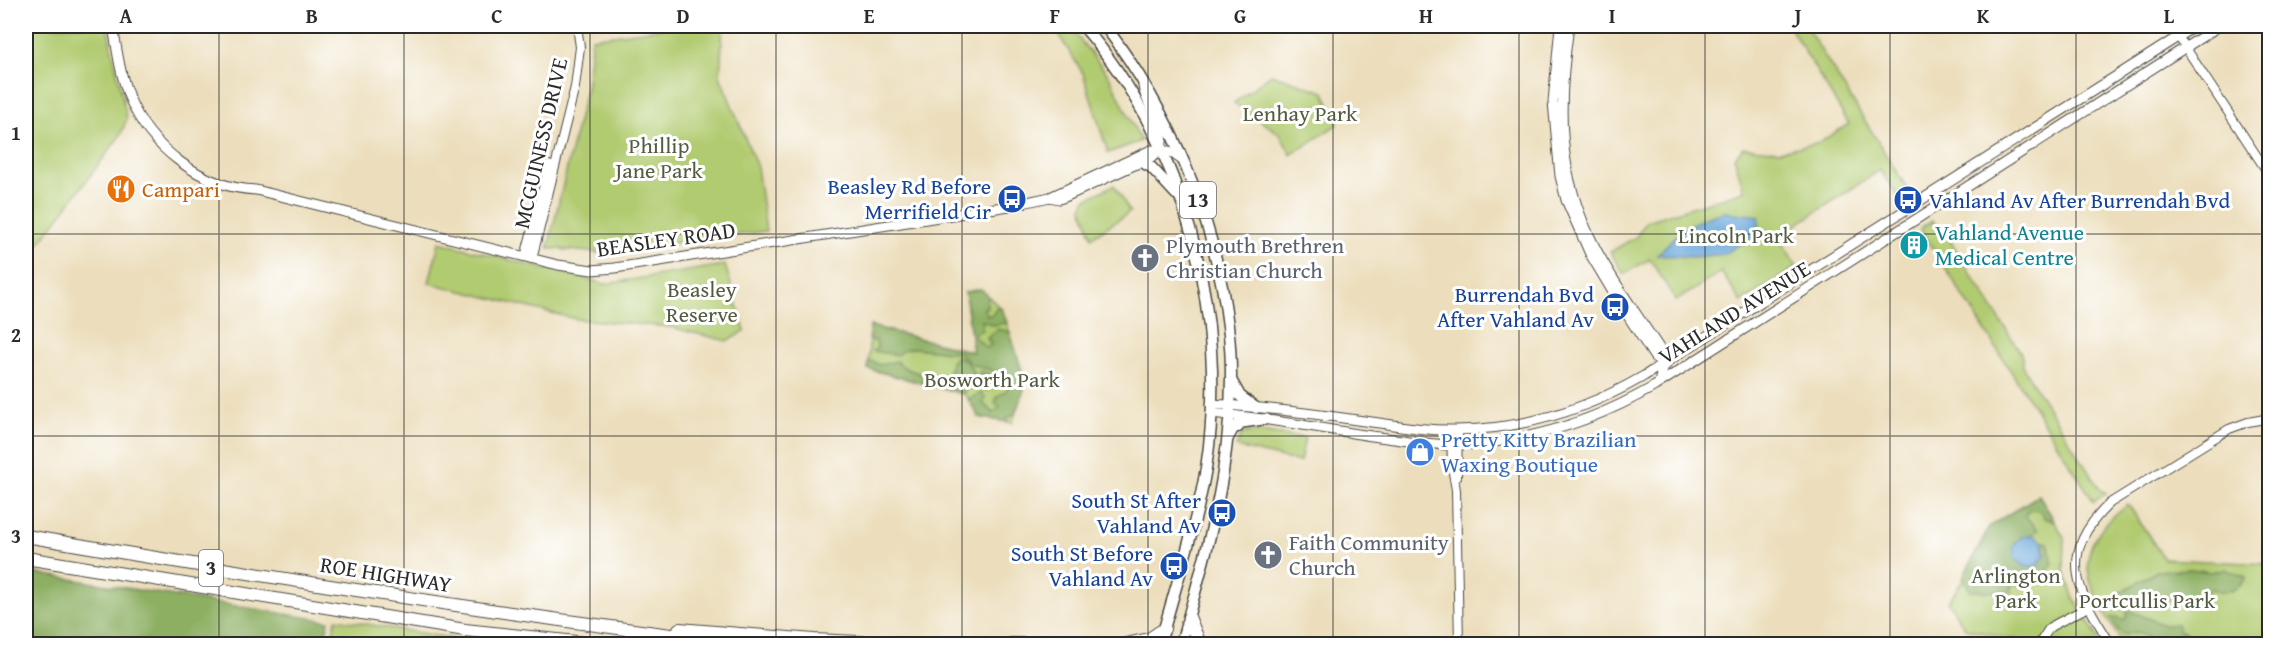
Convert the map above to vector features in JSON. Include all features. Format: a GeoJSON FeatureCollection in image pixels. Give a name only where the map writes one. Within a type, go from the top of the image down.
{"type":"FeatureCollection","features":[{"type":"Feature","properties":{"kind":"highway","name":"13"},"geometry":{"type":"LineString","coordinates":[[1083,26],[1115,68],[1139,106],[1161,149],[1183,204],[1194,243],[1208,325],[1211,408],[1202,488],[1160,645]]}},
{"type":"Feature","properties":{"kind":"highway","name":"13"},"geometry":{"type":"LineString","coordinates":[[1105,26],[1142,80],[1173,135],[1184,162],[1209,234],[1221,282],[1228,328],[1229,410],[1218,500],[1181,645]]}},
{"type":"Feature","properties":{"kind":"highway"},"geometry":{"type":"LineString","coordinates":[[1141,162],[1151,167],[1161,177],[1183,204]]}},
{"type":"Feature","properties":{"kind":"highway"},"geometry":{"type":"LineString","coordinates":[[1229,377],[1240,396],[1256,408]]}},
{"type":"Feature","properties":{"kind":"highway"},"geometry":{"type":"LineString","coordinates":[[1227,439],[1239,423],[1266,419]]}},
{"type":"Feature","properties":{"kind":"highway","name":"ROE HIGHWAY"},"geometry":{"type":"LineString","coordinates":[[26,536],[221,570],[587,625],[741,645]]}},
{"type":"Feature","properties":{"kind":"highway","name":"ROE HIGHWAY"},"geometry":{"type":"LineString","coordinates":[[26,558],[465,630],[594,645]]}},
{"type":"Feature","properties":{"kind":"highway"},"geometry":{"type":"LineString","coordinates":[[1188,617],[1200,645]]}},
{"type":"Feature","properties":{"kind":"highway"},"geometry":{"type":"LineString","coordinates":[[587,625],[697,630],[902,645]]}},
{"type":"Feature","properties":{"kind":"highway"},"geometry":{"type":"LineString","coordinates":[[1126,645],[1149,639],[1164,628]]}},
{"type":"Feature","properties":{"kind":"highway"},"geometry":{"type":"LineString","coordinates":[[465,630],[541,645]]}},
{"type":"Feature","properties":{"kind":"highway"},"geometry":{"type":"LineString","coordinates":[[1011,645],[1054,645]]}},
{"type":"Feature","properties":{"kind":"main road","name":"BEASLEY ROAD"},"geometry":{"type":"LineString","coordinates":[[113,26],[124,84],[137,113],[149,132],[181,162],[207,178],[238,188],[256,190]]}},
{"type":"Feature","properties":{"kind":"main road","name":"BEASLEY ROAD"},"geometry":{"type":"LineString","coordinates":[[118,26],[126,71],[133,92],[154,129],[168,145],[209,172],[256,190],[570,267],[605,270],[1009,206],[1050,197],[1151,150],[1161,149]]}},
{"type":"Feature","properties":{"kind":"main road"},"geometry":{"type":"LineString","coordinates":[[1560,26],[1553,102],[1560,176],[1566,200],[1590,254],[1655,358],[1663,364],[1677,366],[1689,363]]}},
{"type":"Feature","properties":{"kind":"main road"},"geometry":{"type":"LineString","coordinates":[[1569,26],[1561,101],[1565,148],[1574,198],[1593,244],[1663,354],[1659,383]]}},
{"type":"Feature","properties":{"kind":"main road","name":"VAHLAND AVENUE"},"geometry":{"type":"LineString","coordinates":[[1229,410],[1256,408],[1415,428],[1454,430],[1523,424],[1547,418],[1609,395],[1663,364],[2195,26]]}},
{"type":"Feature","properties":{"kind":"main road","name":"VAHLAND AVENUE"},"geometry":{"type":"LineString","coordinates":[[1211,408],[1353,433],[1455,445],[1509,440],[1557,429],[1611,410],[1659,383],[2219,26]]}},
{"type":"Feature","properties":{"kind":"main road"},"geometry":{"type":"LineString","coordinates":[[1142,80],[1146,102],[1164,136],[1161,149],[1169,151],[1184,162]]}},
{"type":"Feature","properties":{"kind":"main road","name":"BEASLEY ROAD"},"geometry":{"type":"LineString","coordinates":[[1050,197],[1059,199],[1065,197],[1154,156],[1161,149]]}},
{"type":"Feature","properties":{"kind":"street","name":"MCGUINESS DRIVE"},"geometry":{"type":"LineString","coordinates":[[529,258],[575,87],[580,47],[577,26]]}},
{"type":"Feature","properties":{"kind":"street"},"geometry":{"type":"LineString","coordinates":[[2178,36],[2270,176]]}},
{"type":"Feature","properties":{"kind":"street"},"geometry":{"type":"LineString","coordinates":[[2111,645],[2080,589],[2077,565],[2081,545],[2096,517],[2110,503],[2229,429],[2248,422],[2270,418]]}},
{"type":"Feature","properties":{"kind":"street"},"geometry":{"type":"LineString","coordinates":[[1454,430],[1459,645]]}},
{"type":"Feature","properties":{"kind":"street"},"geometry":{"type":"LineString","coordinates":[[2039,645],[2050,627],[2088,607]]}},
{"type":"Feature","properties":{"kind":"green space"},"geometry":{"type":"Polygon","coordinates":[[[26,26],[107,26],[127,119],[120,136],[26,261],[26,26]]]}},
{"type":"Feature","properties":{"kind":"green space","name":"Phillip Jane Park"},"geometry":{"type":"Polygon","coordinates":[[[669,26],[723,26],[720,76],[757,167],[766,231],[599,253],[548,248],[586,88],[592,38],[669,26]]]}},
{"type":"Feature","properties":{"kind":"green space"},"geometry":{"type":"Polygon","coordinates":[[[1053,26],[1069,26],[1109,76],[1141,141],[1108,153],[1083,73],[1053,26]]]}},
{"type":"Feature","properties":{"kind":"green space","name":"Lincoln Park"},"geometry":{"type":"Polygon","coordinates":[[[1789,26],[1806,26],[1910,193],[1901,201],[1880,170],[1778,237],[1797,267],[1741,302],[1721,272],[1676,301],[1650,259],[1624,274],[1610,252],[1636,237],[1647,221],[1744,191],[1734,157],[1744,147],[1780,151],[1820,142],[1849,124],[1789,26]]]}},
{"type":"Feature","properties":{"kind":"green space","name":"Lenhay Park"},"geometry":{"type":"Polygon","coordinates":[[[1271,74],[1324,92],[1338,124],[1291,155],[1280,134],[1234,103],[1271,74]]]}},
{"type":"Feature","properties":{"kind":"green space"},"geometry":{"type":"Polygon","coordinates":[[[1114,185],[1130,212],[1092,237],[1082,207],[1086,199],[1114,185]]]}},
{"type":"Feature","properties":{"kind":"green space"},"geometry":{"type":"Polygon","coordinates":[[[1932,221],[1946,234],[2021,353],[2024,369],[2100,490],[2106,493],[2094,502],[1920,228],[1932,221]]]}},
{"type":"Feature","properties":{"kind":"green space","name":"Beasley Reserve"},"geometry":{"type":"Polygon","coordinates":[[[439,242],[605,284],[725,265],[745,331],[727,341],[670,327],[576,319],[429,283],[439,242]]]}},
{"type":"Feature","properties":{"kind":"green space","name":"Bosworth Park"},"geometry":{"type":"Polygon","coordinates":[[[981,289],[1003,311],[1026,384],[1012,423],[979,417],[966,395],[868,369],[870,326],[973,352],[965,292],[981,289]]]}},
{"type":"Feature","properties":{"kind":"green space"},"geometry":{"type":"Polygon","coordinates":[[[981,289],[989,297],[987,307],[984,308],[987,315],[991,315],[999,306],[1007,323],[994,325],[982,321],[982,330],[971,335],[965,292],[981,289]]]}},
{"type":"Feature","properties":{"kind":"green space"},"geometry":{"type":"Polygon","coordinates":[[[870,326],[973,352],[971,337],[975,337],[987,348],[991,344],[987,339],[998,329],[1010,332],[1026,384],[1015,414],[1007,418],[1008,422],[979,417],[968,399],[982,393],[985,397],[983,403],[993,413],[1000,407],[995,404],[997,397],[1007,390],[1008,381],[1003,374],[971,364],[960,353],[913,348],[903,350],[897,355],[873,351],[877,348],[876,341],[869,340],[870,326]]]}},
{"type":"Feature","properties":{"kind":"green space"},"geometry":{"type":"Polygon","coordinates":[[[956,356],[966,361],[975,376],[980,371],[1000,377],[997,387],[985,390],[982,385],[969,384],[963,394],[868,369],[868,363],[871,361],[880,365],[896,361],[914,372],[949,376],[951,362],[956,356]]]}},
{"type":"Feature","properties":{"kind":"green space"},"geometry":{"type":"Polygon","coordinates":[[[1249,432],[1305,438],[1300,462],[1236,447],[1242,434],[1249,432]]]}},
{"type":"Feature","properties":{"kind":"green space","name":"Arlington Park"},"geometry":{"type":"Polygon","coordinates":[[[2039,495],[2065,539],[2064,570],[2074,599],[2102,644],[2032,644],[1965,628],[1948,602],[1961,583],[1990,526],[2039,495]]]}},
{"type":"Feature","properties":{"kind":"green space"},"geometry":{"type":"Polygon","coordinates":[[[2039,495],[2054,521],[2044,518],[2041,511],[2029,510],[2025,516],[2038,530],[2015,543],[2026,567],[2045,555],[2043,542],[2048,543],[2053,564],[2040,579],[2032,584],[2012,584],[2011,592],[1971,591],[1963,577],[1990,526],[2039,495]]]}},
{"type":"Feature","properties":{"kind":"green space","name":"Portcullis Park"},"geometry":{"type":"Polygon","coordinates":[[[2128,504],[2164,559],[2269,564],[2269,644],[2123,644],[2100,606],[2088,571],[2089,555],[2095,538],[2108,522],[2128,504]]]}},
{"type":"Feature","properties":{"kind":"green space"},"geometry":{"type":"Polygon","coordinates":[[[2191,569],[2211,572],[2224,569],[2246,577],[2236,589],[2222,591],[2211,589],[2189,600],[2165,600],[2136,606],[2118,602],[2121,592],[2157,571],[2191,569]]]}},
{"type":"Feature","properties":{"kind":"green space"},"geometry":{"type":"Polygon","coordinates":[[[26,572],[329,621],[323,644],[26,644],[26,572]]]}},
{"type":"Feature","properties":{"kind":"green space"},"geometry":{"type":"Polygon","coordinates":[[[2130,611],[2164,625],[2177,624],[2179,631],[2187,634],[2186,639],[2171,640],[2169,644],[2161,644],[2136,632],[2125,635],[2119,631],[2111,617],[2123,620],[2127,616],[2126,612],[2130,611]]]}},
{"type":"Feature","properties":{"kind":"green space"},"geometry":{"type":"Polygon","coordinates":[[[336,619],[487,644],[341,644],[344,635],[333,633],[336,619]]]}},
{"type":"Feature","properties":{"kind":"water"},"geometry":{"type":"Polygon","coordinates":[[[1726,212],[1759,216],[1759,233],[1724,254],[1694,257],[1657,255],[1673,239],[1696,222],[1726,212]]]}},
{"type":"Feature","properties":{"kind":"water"},"geometry":{"type":"Polygon","coordinates":[[[2033,535],[2043,542],[2045,555],[2038,565],[2026,567],[2015,560],[2013,547],[2021,537],[2033,535]]]}},
{"type":"Feature","properties":{"kind":"place","name":"Campari"},"geometry":{"type":"Point","coordinates":[121,189]}},
{"type":"Feature","properties":{"kind":"place","name":"Beasley Rd Before Merrifield Cir"},"geometry":{"type":"Point","coordinates":[1012,199]}},
{"type":"Feature","properties":{"kind":"place","name":"Vahland Av After Burrendah Bvd"},"geometry":{"type":"Point","coordinates":[1908,200]}},
{"type":"Feature","properties":{"kind":"place","name":"Vahland Avenue Medical Centre"},"geometry":{"type":"Point","coordinates":[1914,245]}},
{"type":"Feature","properties":{"kind":"place","name":"Plymouth Brethren Christian Church"},"geometry":{"type":"Point","coordinates":[1145,258]}},
{"type":"Feature","properties":{"kind":"place","name":"Burrendah Bvd After Vahland Av"},"geometry":{"type":"Point","coordinates":[1615,307]}},
{"type":"Feature","properties":{"kind":"place","name":"Pretty Kitty Brazilian Waxing Boutique"},"geometry":{"type":"Point","coordinates":[1420,452]}},
{"type":"Feature","properties":{"kind":"place","name":"South St After Vahland Av"},"geometry":{"type":"Point","coordinates":[1222,513]}},
{"type":"Feature","properties":{"kind":"place","name":"Faith Community Church"},"geometry":{"type":"Point","coordinates":[1268,555]}},
{"type":"Feature","properties":{"kind":"place","name":"South St Before Vahland Av"},"geometry":{"type":"Point","coordinates":[1174,566]}}]}
